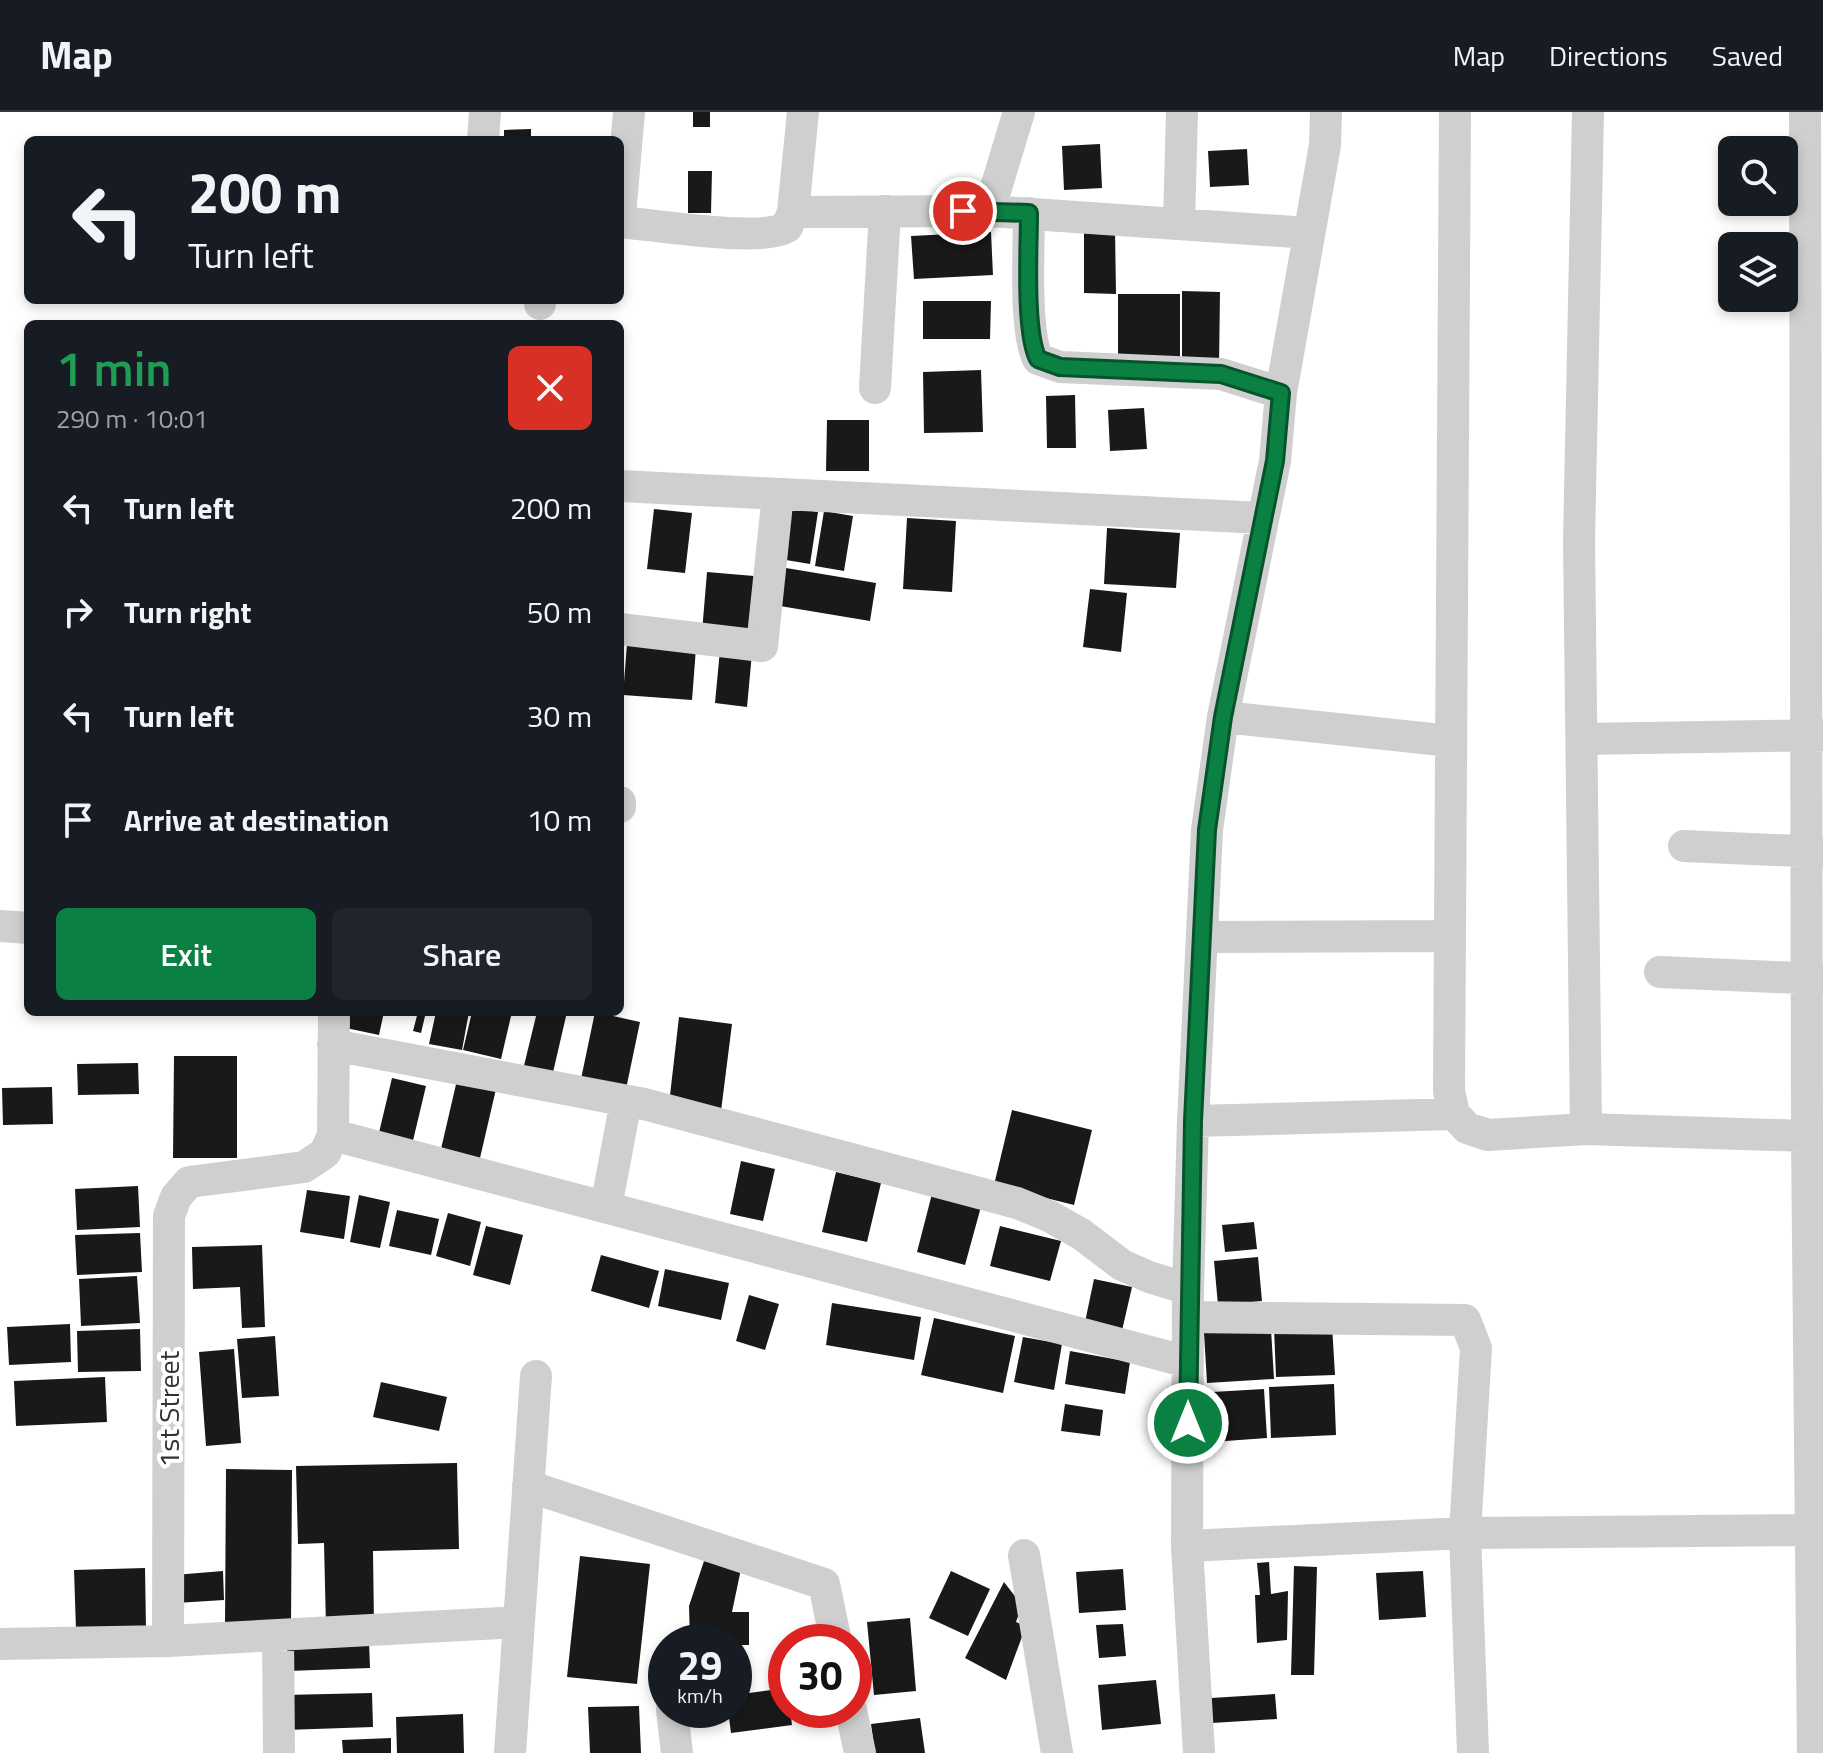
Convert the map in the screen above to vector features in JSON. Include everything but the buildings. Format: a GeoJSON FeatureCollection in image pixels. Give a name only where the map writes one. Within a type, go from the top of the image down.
{"type":"FeatureCollection","features":[{"type":"Feature","properties":{"kind":"street"},"geometry":{"type":"LineString","coordinates":[[483,136],[485,112]]}},
{"type":"Feature","properties":{"kind":"street"},"geometry":{"type":"LineString","coordinates":[[624,171],[629,112]]}},
{"type":"Feature","properties":{"kind":"street"},"geometry":{"type":"LineString","coordinates":[[624,219],[755,234],[778,233],[787,227],[793,212],[803,112]]}},
{"type":"Feature","properties":{"kind":"street"},"geometry":{"type":"LineString","coordinates":[[989,211],[1019,112]]}},
{"type":"Feature","properties":{"kind":"street"},"geometry":{"type":"LineString","coordinates":[[1179,223],[1182,112]]}},
{"type":"Feature","properties":{"kind":"street"},"geometry":{"type":"LineString","coordinates":[[1199,1753],[1187,1546],[1188,1303],[1207,830],[1223,717],[1275,461],[1281,393],[1325,145],[1326,112]]}},
{"type":"Feature","properties":{"kind":"street"},"geometry":{"type":"LineString","coordinates":[[1455,112],[1449,1091],[1454,1114],[1467,1128],[1488,1135],[1586,1129],[1807,1136]]}},
{"type":"Feature","properties":{"kind":"street"},"geometry":{"type":"LineString","coordinates":[[1586,1129],[1579,541],[1588,112]]}},
{"type":"Feature","properties":{"kind":"street"},"geometry":{"type":"LineString","coordinates":[[1811,117],[1815,493],[1815,1098],[1807,1136],[1816,1224],[1817,1471],[1812,1530],[1813,1753]]}},
{"type":"Feature","properties":{"kind":"street"},"geometry":{"type":"LineString","coordinates":[[875,388],[885,211]]}},
{"type":"Feature","properties":{"kind":"street"},"geometry":{"type":"LineString","coordinates":[[793,212],[989,211],[1309,233]]}},
{"type":"Feature","properties":{"kind":"street"},"geometry":{"type":"LineString","coordinates":[[1029,213],[1031,323],[1038,359],[1060,367],[1221,374],[1281,393]]}},
{"type":"Feature","properties":{"kind":"street"},"geometry":{"type":"LineString","coordinates":[[624,486],[1263,518]]}},
{"type":"Feature","properties":{"kind":"street"},"geometry":{"type":"LineString","coordinates":[[624,629],[762,646],[778,494]]}},
{"type":"Feature","properties":{"kind":"street"},"geometry":{"type":"LineString","coordinates":[[1223,717],[1451,741]]}},
{"type":"Feature","properties":{"kind":"street"},"geometry":{"type":"LineString","coordinates":[[1582,739],[1815,735]]}},
{"type":"Feature","properties":{"kind":"street"},"geometry":{"type":"LineString","coordinates":[[1684,846],[1815,852]]}},
{"type":"Feature","properties":{"kind":"street"},"geometry":{"type":"LineString","coordinates":[[0,926],[24,928]]}},
{"type":"Feature","properties":{"kind":"street"},"geometry":{"type":"LineString","coordinates":[[1203,937],[1450,936]]}},
{"type":"Feature","properties":{"kind":"street"},"geometry":{"type":"LineString","coordinates":[[1660,972],[1815,978]]}},
{"type":"Feature","properties":{"kind":"street"},"geometry":{"type":"LineString","coordinates":[[334,1016],[333,1135],[1188,1362]]}},
{"type":"Feature","properties":{"kind":"street"},"geometry":{"type":"LineString","coordinates":[[333,1045],[626,1101],[1017,1203],[1081,1234],[1122,1265],[1149,1277],[1188,1303],[1465,1320],[1476,1348],[1465,1533],[1473,1753]]}},
{"type":"Feature","properties":{"kind":"street"},"geometry":{"type":"LineString","coordinates":[[606,1207],[626,1101]]}},
{"type":"Feature","properties":{"kind":"street"},"geometry":{"type":"LineString","coordinates":[[1193,1121],[1454,1114]]}},
{"type":"Feature","properties":{"kind":"street","name":"1st Street"},"geometry":{"type":"LineString","coordinates":[[168,1641],[169,1216],[176,1197],[189,1182],[304,1167],[325,1153],[333,1135]]}},
{"type":"Feature","properties":{"kind":"street"},"geometry":{"type":"LineString","coordinates":[[510,1753],[536,1376]]}},
{"type":"Feature","properties":{"kind":"street"},"geometry":{"type":"LineString","coordinates":[[528,1486],[824,1584],[832,1624]]}},
{"type":"Feature","properties":{"kind":"street"},"geometry":{"type":"LineString","coordinates":[[1187,1546],[1465,1533],[1812,1530]]}},
{"type":"Feature","properties":{"kind":"street"},"geometry":{"type":"LineString","coordinates":[[1024,1555],[1053,1752]]}},
{"type":"Feature","properties":{"kind":"street"},"geometry":{"type":"LineString","coordinates":[[0,1644],[168,1641],[519,1622]]}},
{"type":"Feature","properties":{"kind":"street"},"geometry":{"type":"LineString","coordinates":[[278,1635],[279,1753]]}},
{"type":"Feature","properties":{"kind":"street"},"geometry":{"type":"LineString","coordinates":[[674,1728],[677,1753]]}},
{"type":"Feature","properties":{"kind":"street"},"geometry":{"type":"LineString","coordinates":[[855,1728],[860,1753]]}},
{"type":"Feature","properties":{"kind":"route"},"geometry":{"type":"LineString","coordinates":[[963,211],[1029,213],[1031,323],[1038,359],[1060,367],[1221,374],[1281,393],[1275,461],[1223,717],[1207,830],[1193,1121],[1188,1423]]}}]}
